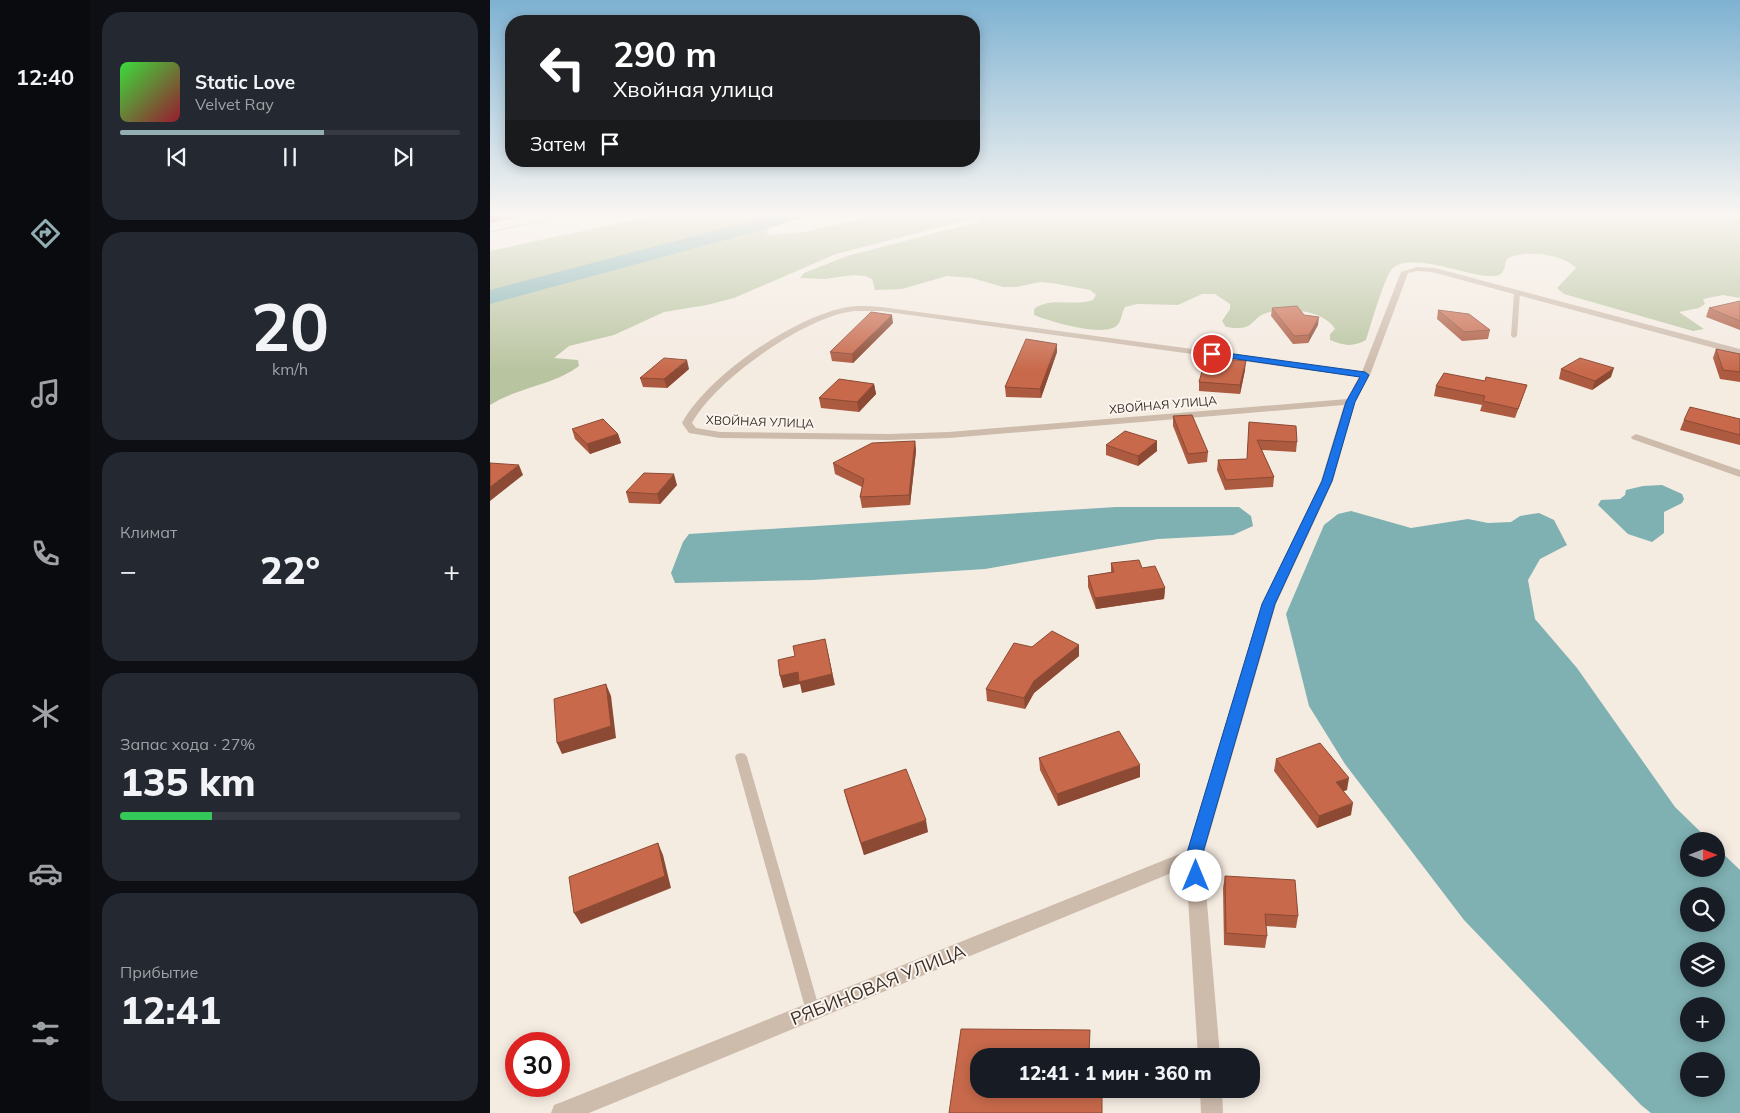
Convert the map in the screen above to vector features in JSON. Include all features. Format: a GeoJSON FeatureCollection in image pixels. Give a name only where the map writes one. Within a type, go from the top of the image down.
{"type":"FeatureCollection","features":[{"type":"Feature","properties":{"kind":"street"},"geometry":{"type":"LineString","coordinates":[[1208,1048],[1194,856],[1268,604],[1327,481],[1350,402],[1365,375],[1405,272],[1417,269],[1432,270],[1740,352]]}},
{"type":"Feature","properties":{"kind":"street","name":"ХВОЙНАЯ УЛИЦА"},"geometry":{"type":"LineString","coordinates":[[1350,402],[959,434],[899,437],[720,435],[692,431],[688,429],[687,423],[689,416],[701,402],[751,357],[822,317],[852,308],[891,310],[1365,375]]}},
{"type":"Feature","properties":{"kind":"street"},"geometry":{"type":"LineString","coordinates":[[1636,437],[1740,474]]}},
{"type":"Feature","properties":{"kind":"street","name":"РЯБИНОВАЯ УЛИЦА"},"geometry":{"type":"LineString","coordinates":[[562,1113],[1194,856]]}},
{"type":"Feature","properties":{"kind":"street"},"geometry":{"type":"LineString","coordinates":[[1211,1098],[1212,1113]]}},
{"type":"Feature","properties":{"kind":"lane"},"geometry":{"type":"LineString","coordinates":[[1514,336],[1517,293]]}},
{"type":"Feature","properties":{"kind":"lane"},"geometry":{"type":"LineString","coordinates":[[741,757],[813,1011]]}},
{"type":"Feature","properties":{"kind":"green space"},"geometry":{"type":"Polygon","coordinates":[[[490,267],[806,267],[734,298],[707,305],[664,312],[614,335],[569,346],[554,358],[578,360],[579,366],[558,378],[512,394],[490,405],[490,267]]]}},
{"type":"Feature","properties":{"kind":"green space"},"geometry":{"type":"Polygon","coordinates":[[[819,267],[1395,267],[1390,272],[1382,290],[1366,340],[1348,345],[1330,340],[1330,334],[1335,329],[1330,323],[1313,314],[1302,311],[1282,310],[1272,312],[1260,316],[1246,327],[1226,327],[1222,321],[1230,309],[1230,304],[1215,294],[1202,294],[1178,305],[1137,304],[1125,307],[1115,327],[1098,330],[1063,324],[1034,315],[1034,309],[1047,303],[1078,303],[1093,300],[1096,295],[1090,290],[1040,282],[1016,287],[1003,287],[972,278],[947,276],[902,289],[875,290],[872,279],[865,276],[853,275],[825,279],[800,278],[804,273],[819,267]]]}},
{"type":"Feature","properties":{"kind":"green space"},"geometry":{"type":"Polygon","coordinates":[[[1447,267],[1505,267],[1502,273],[1494,276],[1447,267]]]}},
{"type":"Feature","properties":{"kind":"green space"},"geometry":{"type":"Polygon","coordinates":[[[1575,267],[1740,267],[1740,298],[1723,295],[1703,299],[1705,304],[1699,308],[1679,312],[1704,329],[1693,331],[1564,294],[1557,288],[1576,268],[1575,267]]]}},
{"type":"Feature","properties":{"kind":"water"},"geometry":{"type":"Polygon","coordinates":[[[1662,485],[1682,494],[1684,499],[1682,503],[1664,512],[1664,533],[1652,542],[1628,534],[1598,505],[1601,500],[1620,499],[1625,495],[1626,490],[1643,486],[1662,485]]]}},
{"type":"Feature","properties":{"kind":"water"},"geometry":{"type":"Polygon","coordinates":[[[1116,507],[1239,507],[1251,516],[1253,526],[1233,535],[1158,539],[985,569],[812,580],[675,583],[671,573],[683,542],[689,534],[1116,507]]]}},
{"type":"Feature","properties":{"kind":"water"},"geometry":{"type":"Polygon","coordinates":[[[1351,511],[1411,528],[1468,519],[1488,523],[1511,522],[1520,516],[1539,513],[1554,520],[1567,545],[1540,559],[1528,580],[1535,619],[1577,668],[1675,807],[1701,832],[1680,832],[1680,878],[1725,878],[1725,856],[1740,870],[1740,1113],[1651,1113],[1641,1105],[1464,920],[1345,764],[1309,706],[1286,614],[1324,525],[1338,514],[1351,511]]]}},
{"type":"Feature","properties":{"kind":"building"},"geometry":{"type":"Polygon","coordinates":[[[1740,301],[1740,321],[1709,308],[1740,301]]]}},
{"type":"Feature","properties":{"kind":"building"},"geometry":{"type":"Polygon","coordinates":[[[1297,306],[1304,315],[1319,317],[1309,335],[1294,336],[1272,308],[1297,306]]]}},
{"type":"Feature","properties":{"kind":"building"},"geometry":{"type":"Polygon","coordinates":[[[1438,310],[1469,314],[1490,330],[1464,332],[1438,310]]]}},
{"type":"Feature","properties":{"kind":"building"},"geometry":{"type":"Polygon","coordinates":[[[871,312],[892,315],[852,354],[830,352],[871,312]]]}},
{"type":"Feature","properties":{"kind":"building"},"geometry":{"type":"Polygon","coordinates":[[[1026,339],[1057,344],[1040,389],[1005,387],[1026,339]]]}},
{"type":"Feature","properties":{"kind":"building"},"geometry":{"type":"Polygon","coordinates":[[[1716,349],[1740,354],[1740,372],[1723,370],[1716,349]]]}},
{"type":"Feature","properties":{"kind":"building"},"geometry":{"type":"Polygon","coordinates":[[[664,358],[687,360],[664,379],[640,378],[664,358]]]}},
{"type":"Feature","properties":{"kind":"building"},"geometry":{"type":"Polygon","coordinates":[[[1580,358],[1614,368],[1595,381],[1561,369],[1580,358]]]}},
{"type":"Feature","properties":{"kind":"building"},"geometry":{"type":"Polygon","coordinates":[[[1223,359],[1246,361],[1240,385],[1199,382],[1204,364],[1222,365],[1223,359]]]}},
{"type":"Feature","properties":{"kind":"building"},"geometry":{"type":"Polygon","coordinates":[[[1444,373],[1485,381],[1486,377],[1527,385],[1518,409],[1483,401],[1485,396],[1436,386],[1444,373]]]}},
{"type":"Feature","properties":{"kind":"building"},"geometry":{"type":"Polygon","coordinates":[[[839,379],[874,384],[857,402],[819,398],[839,379]]]}},
{"type":"Feature","properties":{"kind":"building"},"geometry":{"type":"Polygon","coordinates":[[[1690,407],[1740,419],[1740,435],[1684,420],[1690,407]]]}},
{"type":"Feature","properties":{"kind":"building"},"geometry":{"type":"Polygon","coordinates":[[[1192,415],[1208,452],[1188,454],[1173,416],[1192,415]]]}},
{"type":"Feature","properties":{"kind":"building"},"geometry":{"type":"Polygon","coordinates":[[[603,419],[618,434],[587,444],[572,429],[603,419]]]}},
{"type":"Feature","properties":{"kind":"building"},"geometry":{"type":"Polygon","coordinates":[[[1249,422],[1296,426],[1297,442],[1257,440],[1274,477],[1226,480],[1218,460],[1247,459],[1249,422]]]}},
{"type":"Feature","properties":{"kind":"building"},"geometry":{"type":"Polygon","coordinates":[[[1125,431],[1157,441],[1138,456],[1106,445],[1125,431]]]}},
{"type":"Feature","properties":{"kind":"building"},"geometry":{"type":"Polygon","coordinates":[[[915,441],[909,495],[860,497],[864,479],[833,463],[872,443],[915,441]]]}},
{"type":"Feature","properties":{"kind":"building"},"geometry":{"type":"Polygon","coordinates":[[[490,463],[519,465],[490,487],[490,463]]]}},
{"type":"Feature","properties":{"kind":"building"},"geometry":{"type":"Polygon","coordinates":[[[644,473],[674,474],[657,494],[626,492],[644,473]]]}},
{"type":"Feature","properties":{"kind":"building"},"geometry":{"type":"Polygon","coordinates":[[[1139,560],[1142,568],[1155,566],[1165,588],[1095,598],[1088,576],[1114,572],[1111,563],[1139,560]]]}},
{"type":"Feature","properties":{"kind":"building"},"geometry":{"type":"Polygon","coordinates":[[[1052,631],[1079,645],[1034,681],[1024,698],[986,689],[1014,643],[1032,647],[1052,631]]]}},
{"type":"Feature","properties":{"kind":"building"},"geometry":{"type":"Polygon","coordinates":[[[825,639],[832,674],[799,682],[798,672],[780,676],[778,660],[795,656],[793,646],[825,639]]]}},
{"type":"Feature","properties":{"kind":"building"},"geometry":{"type":"Polygon","coordinates":[[[606,684],[611,726],[557,743],[554,699],[606,684]]]}},
{"type":"Feature","properties":{"kind":"building"},"geometry":{"type":"Polygon","coordinates":[[[1119,731],[1140,765],[1057,794],[1039,758],[1119,731]]]}},
{"type":"Feature","properties":{"kind":"building"},"geometry":{"type":"Polygon","coordinates":[[[1320,743],[1349,778],[1336,782],[1353,803],[1319,816],[1276,759],[1320,743]]]}},
{"type":"Feature","properties":{"kind":"building"},"geometry":{"type":"Polygon","coordinates":[[[906,769],[926,820],[861,843],[844,790],[906,769]]]}},
{"type":"Feature","properties":{"kind":"building"},"geometry":{"type":"Polygon","coordinates":[[[658,843],[665,876],[574,913],[569,877],[658,843]]]}},
{"type":"Feature","properties":{"kind":"building"},"geometry":{"type":"Polygon","coordinates":[[[1225,876],[1295,880],[1298,916],[1265,914],[1267,936],[1226,933],[1225,876]]]}},
{"type":"Feature","properties":{"kind":"building"},"geometry":{"type":"Polygon","coordinates":[[[961,1029],[1090,1030],[1089,1048],[970,1048],[970,1098],[1102,1098],[1102,1113],[949,1113],[961,1029]]]}},
{"type":"Feature","properties":{"kind":"waterway"},"geometry":{"type":"LineString","coordinates":[[490,297],[596,267]]}},
{"type":"Feature","properties":{"kind":"route"},"geometry":{"type":"LineString","coordinates":[[1196,876],[1194,856],[1268,604],[1327,481],[1350,402],[1365,375],[1212,354]]}}]}
